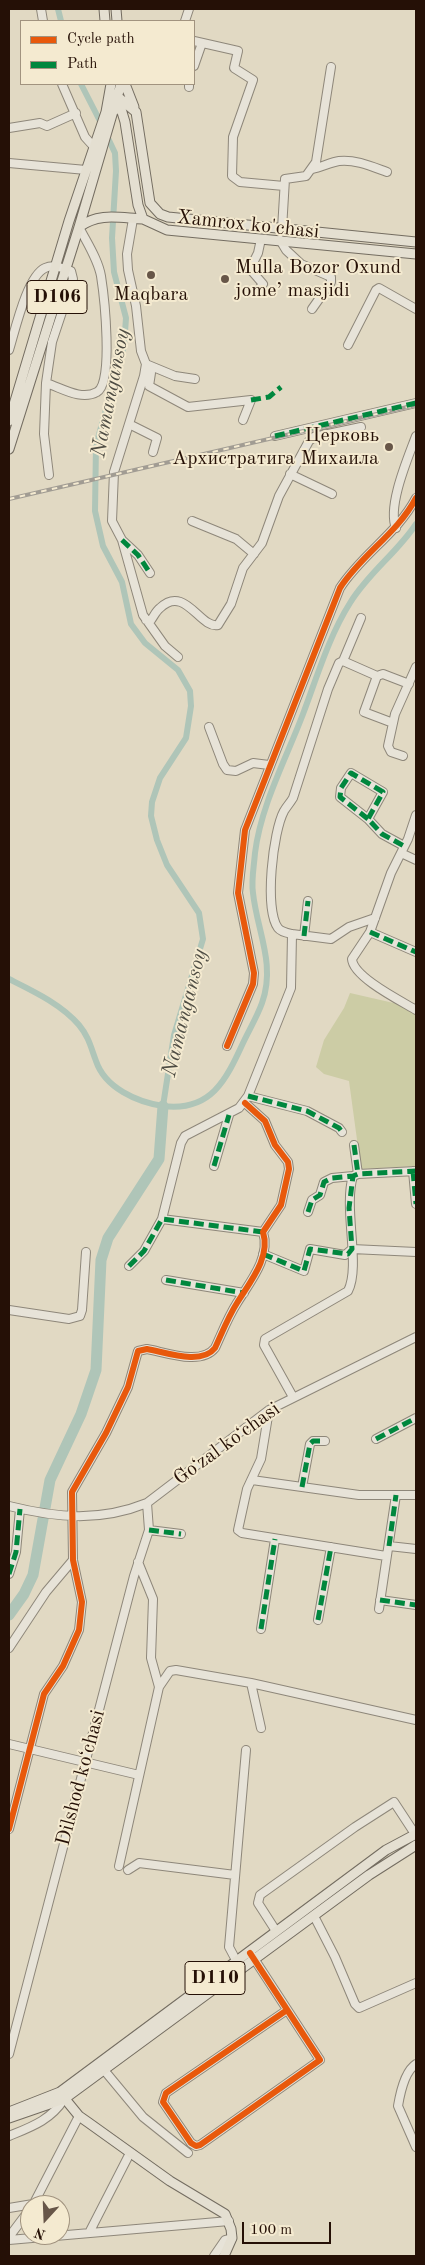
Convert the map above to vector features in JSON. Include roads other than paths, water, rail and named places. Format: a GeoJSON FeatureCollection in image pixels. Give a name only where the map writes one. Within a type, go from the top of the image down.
{"type":"FeatureCollection","features":[{"type":"Feature","properties":{"kind":"main road","name":"D106"},"geometry":{"type":"LineString","coordinates":[[112,85],[114,100]]}},
{"type":"Feature","properties":{"kind":"main road","name":"D106"},"geometry":{"type":"LineString","coordinates":[[9,422],[61,268],[79,227],[98,145],[121,85]]}},
{"type":"Feature","properties":{"kind":"main road","name":"Xamrox ko'chasi"},"geometry":{"type":"LineString","coordinates":[[125,85],[136,112],[150,203],[160,214],[168,217],[416,242]]}},
{"type":"Feature","properties":{"kind":"main road"},"geometry":{"type":"LineString","coordinates":[[114,100],[136,112]]}},
{"type":"Feature","properties":{"kind":"main road"},"geometry":{"type":"LineString","coordinates":[[114,100],[125,122],[138,205],[144,219]]}},
{"type":"Feature","properties":{"kind":"main road","name":"D106"},"geometry":{"type":"LineString","coordinates":[[9,449],[61,268],[86,170],[98,145]]}},
{"type":"Feature","properties":{"kind":"main road"},"geometry":{"type":"LineString","coordinates":[[79,227],[91,218],[104,216],[144,219],[167,230],[416,254]]}},
{"type":"Feature","properties":{"kind":"main road","name":"D110"},"geometry":{"type":"LineString","coordinates":[[9,2112],[62,2096],[237,1962],[252,1956],[276,1931],[386,1850],[416,1834]]}},
{"type":"Feature","properties":{"kind":"main road","name":"D110"},"geometry":{"type":"LineString","coordinates":[[9,2118],[62,2096],[104,2070],[252,1956],[314,1916],[386,1863],[416,1845]]}},
{"type":"Feature","properties":{"kind":"main road"},"geometry":{"type":"LineString","coordinates":[[62,2096],[79,2116],[130,2153],[170,2181],[215,2206],[225,2214],[229,2221],[232,2238],[224,2256]]}},
{"type":"Feature","properties":{"kind":"street"},"geometry":{"type":"LineString","coordinates":[[195,60],[198,42],[238,51],[234,68],[253,80],[232,137],[232,176],[240,182],[284,186]]}},
{"type":"Feature","properties":{"kind":"street"},"geometry":{"type":"LineString","coordinates":[[282,229],[284,186],[287,178],[304,177],[316,162],[331,67]]}},
{"type":"Feature","properties":{"kind":"street"},"geometry":{"type":"LineString","coordinates":[[62,85],[76,112],[85,137],[98,145]]}},
{"type":"Feature","properties":{"kind":"street"},"geometry":{"type":"LineString","coordinates":[[9,128],[40,122],[47,126],[76,112]]}},
{"type":"Feature","properties":{"kind":"street"},"geometry":{"type":"LineString","coordinates":[[312,168],[330,166],[338,161],[359,163],[387,172]]}},
{"type":"Feature","properties":{"kind":"street"},"geometry":{"type":"LineString","coordinates":[[9,162],[86,170]]}},
{"type":"Feature","properties":{"kind":"street"},"geometry":{"type":"LineString","coordinates":[[129,218],[128,270],[136,306],[141,351],[151,373],[148,386],[188,407],[251,400],[244,420]]}},
{"type":"Feature","properties":{"kind":"street"},"geometry":{"type":"LineString","coordinates":[[46,383],[81,395],[95,393],[102,388],[105,382],[108,364],[101,275],[95,257],[79,227]]}},
{"type":"Feature","properties":{"kind":"street"},"geometry":{"type":"LineString","coordinates":[[259,289],[263,284],[250,269],[258,253],[261,239]]}},
{"type":"Feature","properties":{"kind":"street"},"geometry":{"type":"LineString","coordinates":[[280,240],[286,250],[301,264],[331,277],[331,282],[312,309]]}},
{"type":"Feature","properties":{"kind":"street"},"geometry":{"type":"LineString","coordinates":[[9,350],[33,280],[46,268],[61,268],[72,273],[73,279],[52,342],[46,383],[43,415],[49,475]]}},
{"type":"Feature","properties":{"kind":"street"},"geometry":{"type":"LineString","coordinates":[[348,345],[376,290],[379,288],[416,309]]}},
{"type":"Feature","properties":{"kind":"street"},"geometry":{"type":"LineString","coordinates":[[146,364],[175,376],[195,379]]}},
{"type":"Feature","properties":{"kind":"street"},"geometry":{"type":"LineString","coordinates":[[146,364],[112,486],[112,521],[122,540],[146,620],[165,646],[178,657]]}},
{"type":"Feature","properties":{"kind":"street"},"geometry":{"type":"LineString","coordinates":[[275,436],[416,403]]}},
{"type":"Feature","properties":{"kind":"street"},"geometry":{"type":"LineString","coordinates":[[130,424],[157,438],[153,452]]}},
{"type":"Feature","properties":{"kind":"street"},"geometry":{"type":"LineString","coordinates":[[146,620],[151,620],[164,604],[182,602],[211,625],[218,625],[231,604],[243,568],[262,543],[290,474],[311,439],[361,427]]}},
{"type":"Feature","properties":{"kind":"street"},"geometry":{"type":"LineString","coordinates":[[396,528],[393,520],[396,497],[416,436]]}},
{"type":"Feature","properties":{"kind":"street"},"geometry":{"type":"LineString","coordinates":[[290,474],[332,494]]}},
{"type":"Feature","properties":{"kind":"street"},"geometry":{"type":"LineString","coordinates":[[227,1046],[252,984],[253,964],[238,893],[245,830],[269,764],[340,588],[355,567],[396,528],[416,498]]}},
{"type":"Feature","properties":{"kind":"street"},"geometry":{"type":"LineString","coordinates":[[192,521],[236,539],[254,554]]}},
{"type":"Feature","properties":{"kind":"street"},"geometry":{"type":"LineString","coordinates":[[122,540],[138,555],[150,573]]}},
{"type":"Feature","properties":{"kind":"street"},"geometry":{"type":"LineString","coordinates":[[361,618],[343,661],[339,663],[328,689],[293,798],[284,811],[275,842],[272,870],[273,909],[278,928],[292,934],[331,939],[349,927],[375,918]]}},
{"type":"Feature","properties":{"kind":"street"},"geometry":{"type":"LineString","coordinates":[[343,661],[377,676],[388,676],[409,684]]}},
{"type":"Feature","properties":{"kind":"street"},"geometry":{"type":"LineString","coordinates":[[403,756],[388,749],[393,723],[416,667]]}},
{"type":"Feature","properties":{"kind":"street"},"geometry":{"type":"LineString","coordinates":[[377,676],[364,712],[393,723]]}},
{"type":"Feature","properties":{"kind":"street"},"geometry":{"type":"LineString","coordinates":[[209,727],[227,770],[236,771],[253,763],[269,764]]}},
{"type":"Feature","properties":{"kind":"street"},"geometry":{"type":"LineString","coordinates":[[368,819],[383,792],[351,773],[341,788],[340,797],[368,819],[382,834],[416,860]]}},
{"type":"Feature","properties":{"kind":"street"},"geometry":{"type":"LineString","coordinates":[[416,815],[391,874],[370,932],[354,954],[352,963],[367,979],[416,1010]]}},
{"type":"Feature","properties":{"kind":"street"},"geometry":{"type":"LineString","coordinates":[[304,936],[308,901]]}},
{"type":"Feature","properties":{"kind":"street"},"geometry":{"type":"LineString","coordinates":[[370,932],[416,951]]}},
{"type":"Feature","properties":{"kind":"street"},"geometry":{"type":"LineString","coordinates":[[129,1266],[144,1251],[162,1219],[181,1143],[185,1136],[229,1115],[246,1100],[291,988],[292,934]]}},
{"type":"Feature","properties":{"kind":"street"},"geometry":{"type":"LineString","coordinates":[[246,1100],[307,1111],[339,1128],[342,1132]]}},
{"type":"Feature","properties":{"kind":"street"},"geometry":{"type":"LineString","coordinates":[[246,1100],[265,1121],[275,1145],[288,1162],[289,1169],[281,1205],[263,1232]]}},
{"type":"Feature","properties":{"kind":"street"},"geometry":{"type":"LineString","coordinates":[[214,1166],[229,1115]]}},
{"type":"Feature","properties":{"kind":"street"},"geometry":{"type":"LineString","coordinates":[[293,1397],[264,1345],[265,1339],[348,1291],[352,1249],[349,1208],[355,1175],[354,1145]]}},
{"type":"Feature","properties":{"kind":"street"},"geometry":{"type":"LineString","coordinates":[[308,1212],[312,1200],[320,1195],[324,1182],[332,1178],[355,1175],[415,1171],[416,1204]]}},
{"type":"Feature","properties":{"kind":"street"},"geometry":{"type":"LineString","coordinates":[[162,1219],[263,1232]]}},
{"type":"Feature","properties":{"kind":"street"},"geometry":{"type":"LineString","coordinates":[[9,1829],[44,1694],[63,1666],[79,1630],[82,1602],[73,1560],[70,1518],[72,1492],[106,1433],[128,1387],[138,1351],[146,1349],[195,1357],[207,1355],[215,1348],[229,1317],[258,1268],[263,1254],[265,1238],[263,1232]]}},
{"type":"Feature","properties":{"kind":"street"},"geometry":{"type":"LineString","coordinates":[[263,1254],[304,1271],[310,1249],[345,1255],[352,1249],[416,1252]]}},
{"type":"Feature","properties":{"kind":"street"},"geometry":{"type":"LineString","coordinates":[[9,1310],[68,1319],[80,1316],[86,1252]]}},
{"type":"Feature","properties":{"kind":"street"},"geometry":{"type":"LineString","coordinates":[[166,1280],[244,1293]]}},
{"type":"Feature","properties":{"kind":"street","name":"Goʻzal koʻchasi"},"geometry":{"type":"LineString","coordinates":[[9,1506],[70,1518],[111,1515],[146,1503],[269,1410],[416,1337]]}},
{"type":"Feature","properties":{"kind":"street"},"geometry":{"type":"LineString","coordinates":[[269,1410],[261,1459],[247,1489],[238,1530],[242,1533],[275,1539],[386,1556]]}},
{"type":"Feature","properties":{"kind":"street"},"geometry":{"type":"LineString","coordinates":[[376,1439],[416,1418]]}},
{"type":"Feature","properties":{"kind":"street"},"geometry":{"type":"LineString","coordinates":[[302,1487],[310,1444],[318,1440],[325,1441]]}},
{"type":"Feature","properties":{"kind":"street"},"geometry":{"type":"LineString","coordinates":[[252,1480],[359,1495],[416,1495]]}},
{"type":"Feature","properties":{"kind":"street"},"geometry":{"type":"LineString","coordinates":[[379,1609],[396,1495]]}},
{"type":"Feature","properties":{"kind":"street","name":"Dilshod koʻchasi"},"geometry":{"type":"LineString","coordinates":[[9,2054],[148,1530],[146,1503]]}},
{"type":"Feature","properties":{"kind":"street"},"geometry":{"type":"LineString","coordinates":[[9,1574],[16,1552],[20,1509]]}},
{"type":"Feature","properties":{"kind":"street"},"geometry":{"type":"LineString","coordinates":[[148,1530],[181,1534]]}},
{"type":"Feature","properties":{"kind":"street"},"geometry":{"type":"LineString","coordinates":[[261,1629],[275,1539]]}},
{"type":"Feature","properties":{"kind":"street"},"geometry":{"type":"LineString","coordinates":[[389,1546],[416,1550]]}},
{"type":"Feature","properties":{"kind":"street"},"geometry":{"type":"LineString","coordinates":[[318,1620],[331,1547]]}},
{"type":"Feature","properties":{"kind":"street"},"geometry":{"type":"LineString","coordinates":[[9,1648],[46,1592],[73,1560]]}},
{"type":"Feature","properties":{"kind":"street"},"geometry":{"type":"LineString","coordinates":[[138,1562],[153,1599],[152,1658],[159,1687]]}},
{"type":"Feature","properties":{"kind":"street"},"geometry":{"type":"LineString","coordinates":[[380,1600],[416,1605]]}},
{"type":"Feature","properties":{"kind":"street"},"geometry":{"type":"LineString","coordinates":[[119,1866],[159,1687],[168,1674],[176,1670],[252,1683],[416,1720]]}},
{"type":"Feature","properties":{"kind":"street"},"geometry":{"type":"LineString","coordinates":[[252,1683],[261,1728]]}},
{"type":"Feature","properties":{"kind":"street"},"geometry":{"type":"LineString","coordinates":[[9,1744],[139,1775]]}},
{"type":"Feature","properties":{"kind":"street"},"geometry":{"type":"LineString","coordinates":[[237,1962],[229,1947],[246,1750]]}},
{"type":"Feature","properties":{"kind":"street"},"geometry":{"type":"LineString","coordinates":[[276,1931],[258,1903],[260,1895],[355,1827],[394,1802],[416,1834]]}},
{"type":"Feature","properties":{"kind":"street"},"geometry":{"type":"LineString","coordinates":[[128,1870],[139,1863],[235,1875]]}},
{"type":"Feature","properties":{"kind":"street"},"geometry":{"type":"LineString","coordinates":[[314,1916],[355,2004],[359,2008],[416,1983]]}},
{"type":"Feature","properties":{"kind":"street"},"geometry":{"type":"LineString","coordinates":[[252,1956],[320,2060],[318,2064],[200,2146],[191,2143],[163,2102],[166,2093],[287,2010]]}},
{"type":"Feature","properties":{"kind":"street"},"geometry":{"type":"LineString","coordinates":[[416,2064],[412,2066],[405,2082],[398,2106],[416,2147]]}},
{"type":"Feature","properties":{"kind":"street"},"geometry":{"type":"LineString","coordinates":[[104,2070],[123,2096],[143,2116],[188,2153]]}},
{"type":"Feature","properties":{"kind":"street"},"geometry":{"type":"LineString","coordinates":[[9,2136],[39,2124],[57,2111],[62,2096]]}},
{"type":"Feature","properties":{"kind":"street"},"geometry":{"type":"LineString","coordinates":[[38,2195],[79,2116]]}},
{"type":"Feature","properties":{"kind":"street"},"geometry":{"type":"LineString","coordinates":[[90,2233],[130,2153]]}},
{"type":"Feature","properties":{"kind":"street"},"geometry":{"type":"LineString","coordinates":[[9,2239],[229,2221]]}},
{"type":"Feature","properties":{"kind":"street"},"geometry":{"type":"LineString","coordinates":[[9,2239],[20,2223]]}},
{"type":"Feature","properties":{"kind":"street"},"geometry":{"type":"LineString","coordinates":[[214,2256],[224,2240],[232,2238]]}},
{"type":"Feature","properties":{"kind":"waterway","name":"Namangansoy"},"geometry":{"type":"LineString","coordinates":[[58,9],[61,20]]}},
{"type":"Feature","properties":{"kind":"waterway","name":"Namangansoy"},"geometry":{"type":"LineString","coordinates":[[82,85],[102,125]]}},
{"type":"Feature","properties":{"kind":"waterway","name":"Namangansoy"},"geometry":{"type":"LineString","coordinates":[[106,134],[115,153],[116,171],[112,238],[114,272],[126,318],[124,346],[96,445],[95,511],[103,546],[122,582],[131,624],[145,643],[178,670],[190,691],[191,706],[186,738],[160,778],[152,802],[151,816],[157,840],[167,865],[199,913],[203,939],[174,1035],[163,1106]]}},
{"type":"Feature","properties":{"kind":"waterway"},"geometry":{"type":"LineString","coordinates":[[9,979],[28,988],[72,1017],[85,1034],[100,1071],[114,1086],[123,1092],[153,1104],[180,1107],[193,1104],[215,1091],[237,1057],[260,1008],[266,989],[266,961],[252,884],[258,835],[268,800],[336,629],[358,592],[416,524]]}},
{"type":"Feature","properties":{"kind":"waterway"},"geometry":{"type":"LineString","coordinates":[[9,1615],[24,1594],[33,1575],[50,1480],[81,1414],[96,1370],[101,1260],[108,1238],[159,1159],[163,1106]]}},
{"type":"Feature","properties":{"kind":"railway"},"geometry":{"type":"LineString","coordinates":[[9,499],[416,405]]}},
{"type":"Feature","properties":{"kind":"place","name":"Maqbara"},"geometry":{"type":"Point","coordinates":[151,275]}},
{"type":"Feature","properties":{"kind":"place","name":"Mulla Bozor Oxund jome’ masjidi"},"geometry":{"type":"Point","coordinates":[225,279]}},
{"type":"Feature","properties":{"kind":"place","name":"Церковь Архистратига Михаила"},"geometry":{"type":"Point","coordinates":[389,447]}}]}
